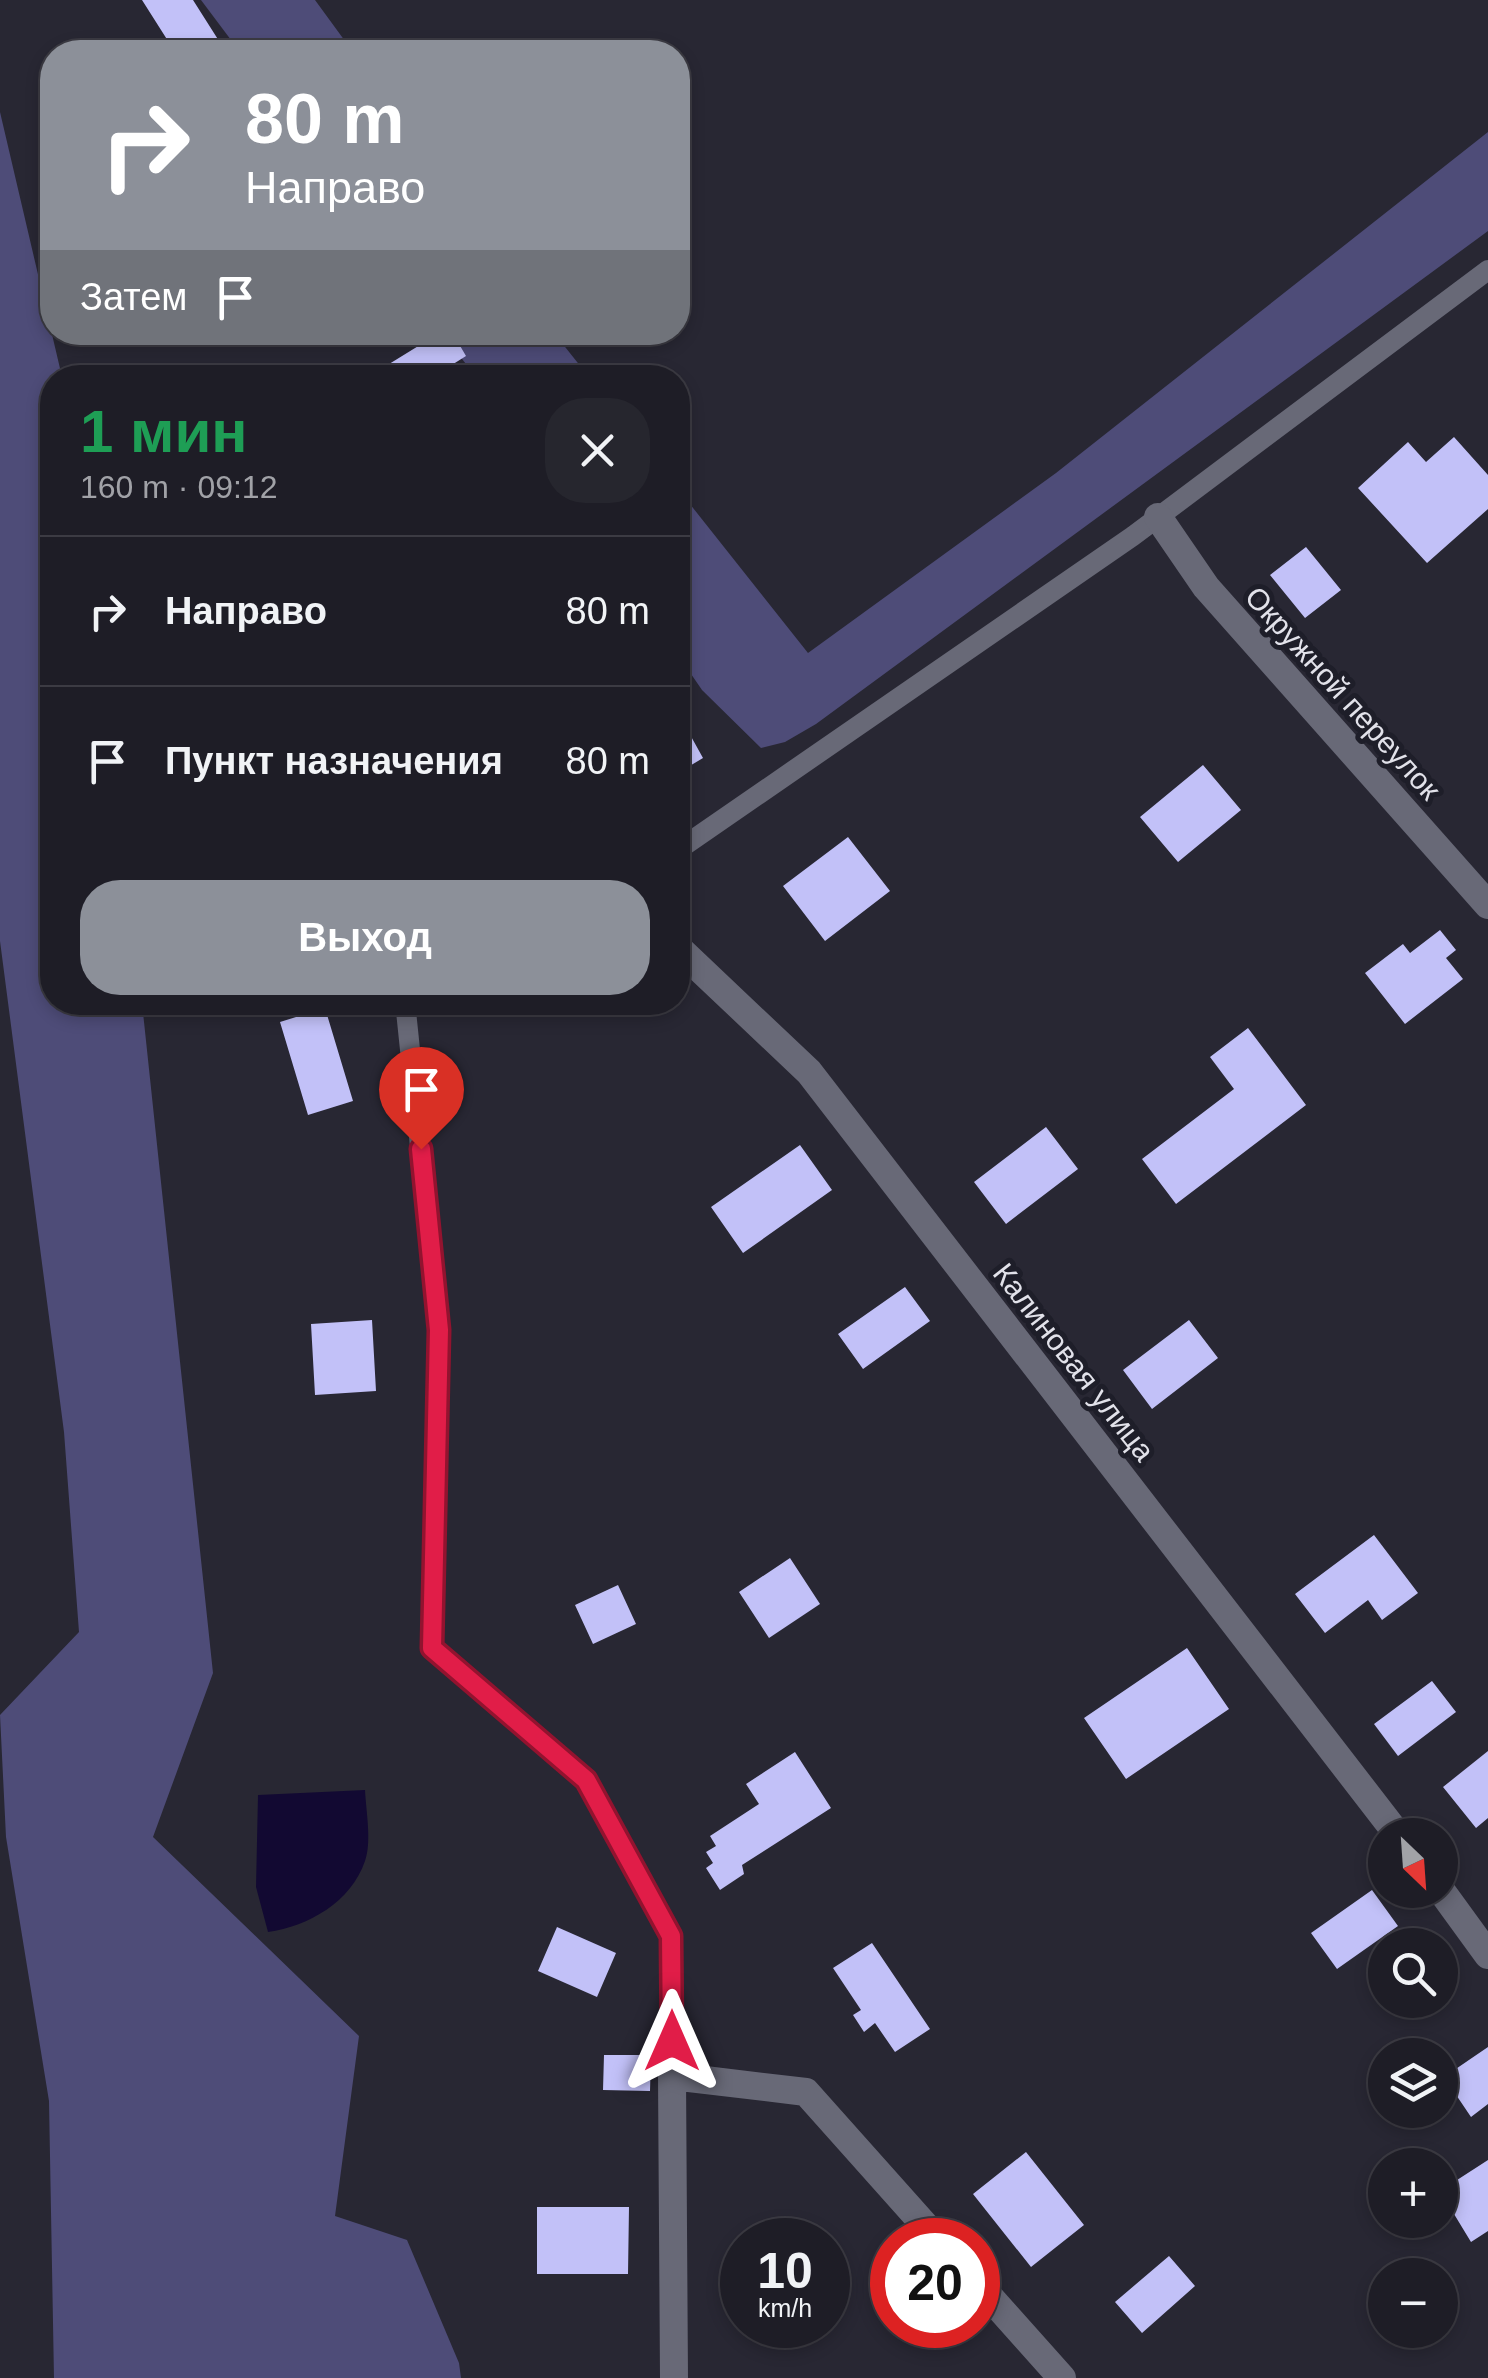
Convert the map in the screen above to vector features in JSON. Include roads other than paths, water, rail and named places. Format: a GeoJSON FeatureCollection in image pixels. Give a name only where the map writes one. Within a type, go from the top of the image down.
{"type":"FeatureCollection","features":[{"type":"Feature","properties":{"kind":"street","name":"Окружной переулок"},"geometry":{"type":"LineString","coordinates":[[1158,517],[1206,587],[1488,905]]}},
{"type":"Feature","properties":{"kind":"street","name":"Калиновая улица"},"geometry":{"type":"LineString","coordinates":[[690,959],[808,1072],[1385,1818]]}},
{"type":"Feature","properties":{"kind":"street"},"geometry":{"type":"LineString","coordinates":[[1454,1908],[1488,1955]]}},
{"type":"Feature","properties":{"kind":"street"},"geometry":{"type":"LineString","coordinates":[[674,2378],[672,2076],[806,2092],[918,2218]]}},
{"type":"Feature","properties":{"kind":"street"},"geometry":{"type":"LineString","coordinates":[[1000,2309],[1062,2378]]}},
{"type":"Feature","properties":{"kind":"lane"},"geometry":{"type":"LineString","coordinates":[[690,842],[1158,517],[1488,270]]}},
{"type":"Feature","properties":{"kind":"lane"},"geometry":{"type":"LineString","coordinates":[[406,1015],[439,1330],[432,1648],[586,1780],[671,1936],[672,2076]]}}]}
